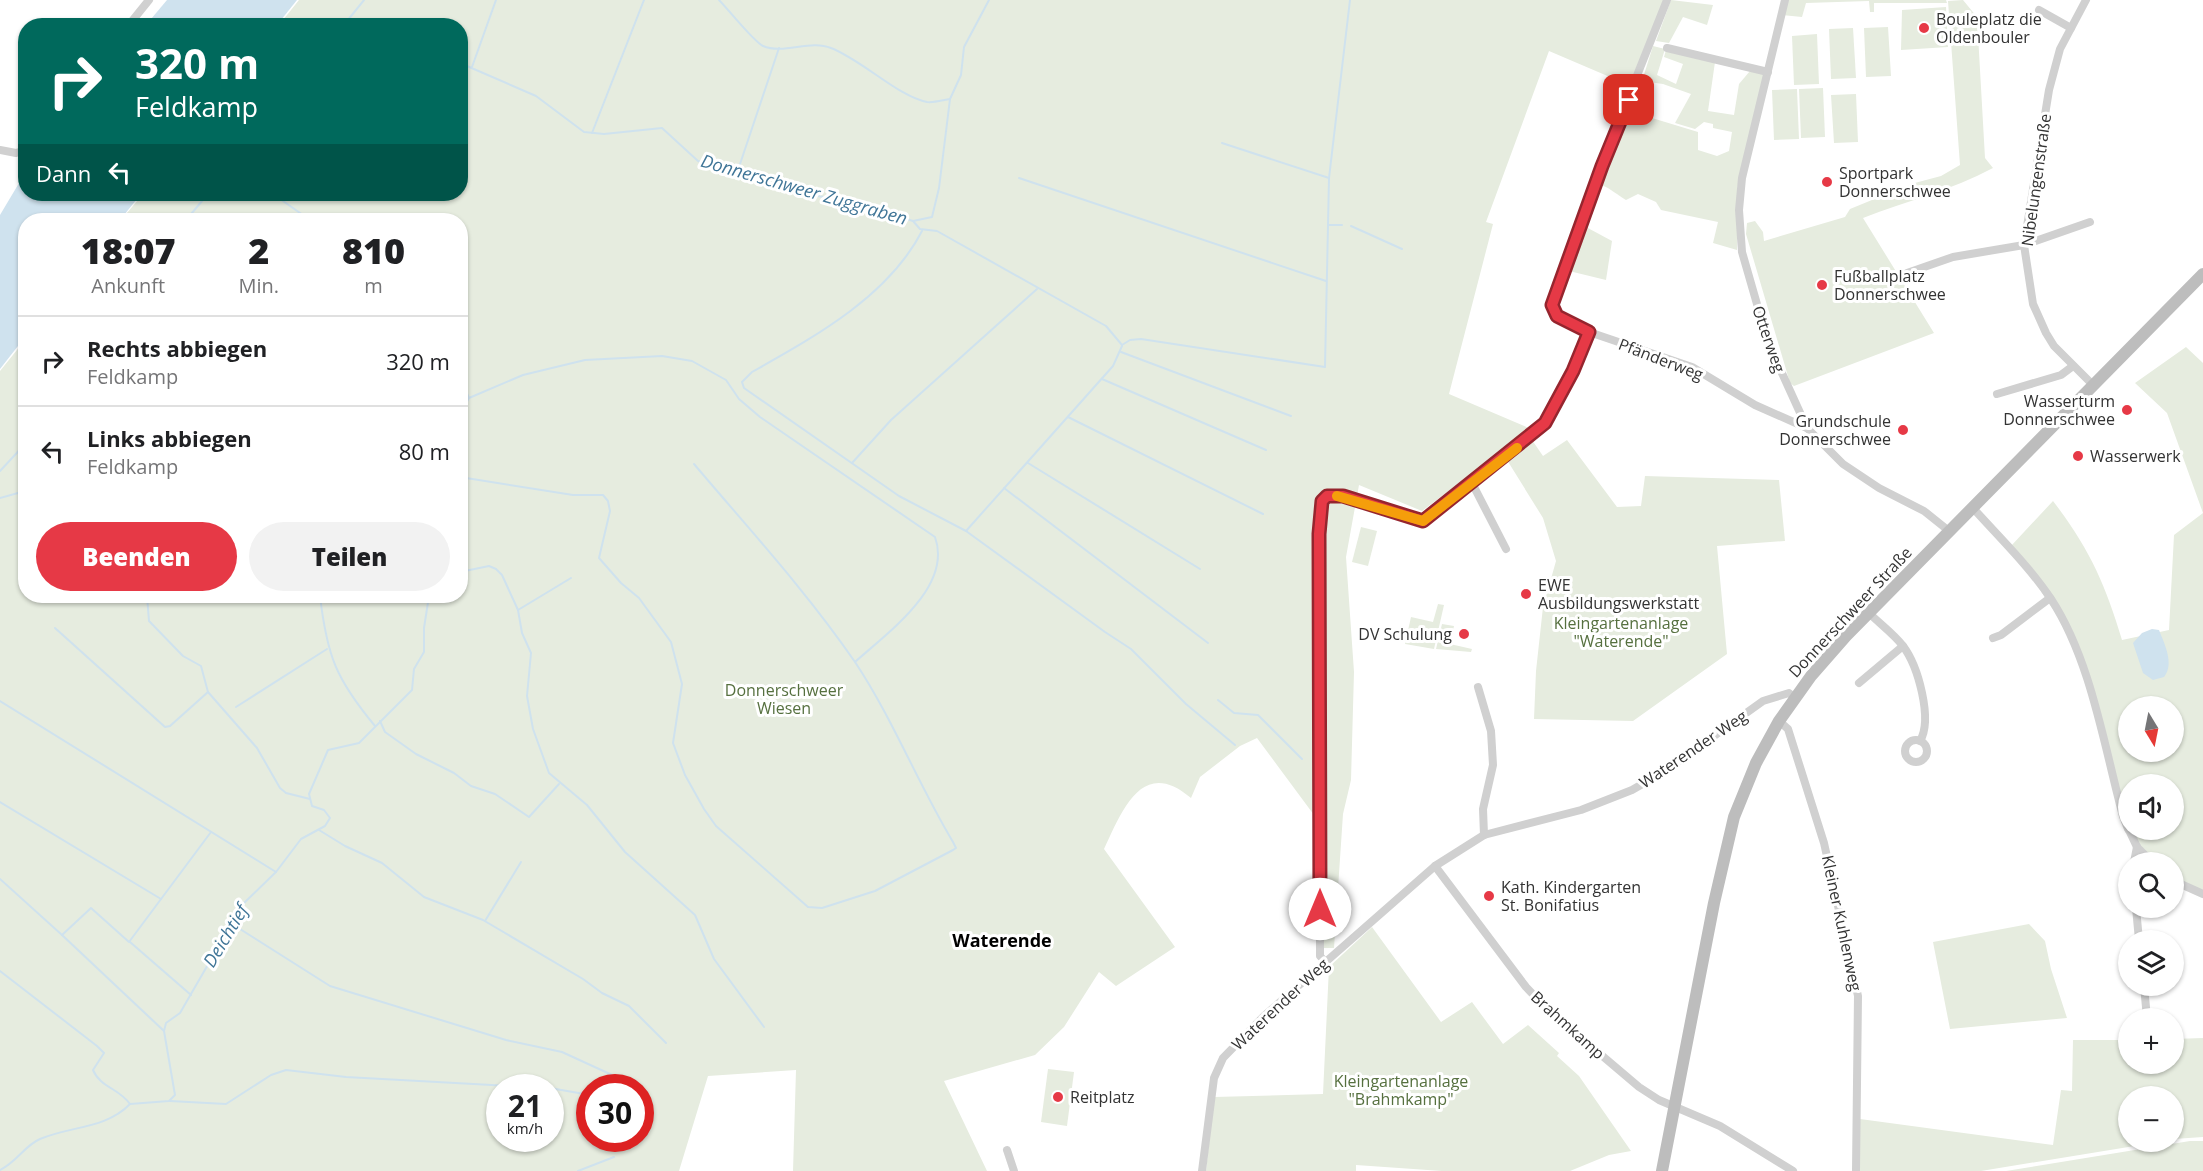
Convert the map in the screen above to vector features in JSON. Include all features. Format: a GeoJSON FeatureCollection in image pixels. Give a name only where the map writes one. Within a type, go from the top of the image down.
{"type":"FeatureCollection","features":[{"type":"Feature","properties":{"kind":"main road","name":"Donnerschweer Straße"},"geometry":{"type":"LineString","coordinates":[[1662,1171],[1729,836],[1748,781],[1779,722],[1794,698],[1829,654],[2203,274]]}},
{"type":"Feature","properties":{"kind":"street"},"geometry":{"type":"LineString","coordinates":[[134,18],[149,0]]}},
{"type":"Feature","properties":{"kind":"street","name":"Pfänderweg"},"geometry":{"type":"LineString","coordinates":[[1667,0],[1602,166],[1552,305],[1557,316],[1589,332],[1692,367],[1755,405],[1807,428]]}},
{"type":"Feature","properties":{"kind":"street","name":"Otterweg"},"geometry":{"type":"LineString","coordinates":[[1785,0],[1742,178],[1739,210],[1742,252],[1776,360],[1807,428],[1843,464],[1879,488],[1924,511],[1949,531]]}},
{"type":"Feature","properties":{"kind":"street","name":"Nibelungenstraße"},"geometry":{"type":"LineString","coordinates":[[2086,0],[2060,49],[2049,90],[2024,245],[2034,304],[2046,333],[2093,386]]}},
{"type":"Feature","properties":{"kind":"street"},"geometry":{"type":"LineString","coordinates":[[2039,10],[2070,28]]}},
{"type":"Feature","properties":{"kind":"street"},"geometry":{"type":"LineString","coordinates":[[1667,48],[1768,72]]}},
{"type":"Feature","properties":{"kind":"street"},"geometry":{"type":"LineString","coordinates":[[0,150],[18,152]]}},
{"type":"Feature","properties":{"kind":"street"},"geometry":{"type":"LineString","coordinates":[[1907,273],[1953,257],[2024,245],[2090,222]]}},
{"type":"Feature","properties":{"kind":"street"},"geometry":{"type":"LineString","coordinates":[[1326,963],[1320,956],[1319,510],[1322,501],[1327,496],[1333,495],[1423,521],[1545,423],[1573,371],[1589,332]]}},
{"type":"Feature","properties":{"kind":"street"},"geometry":{"type":"LineString","coordinates":[[1997,394],[2061,375],[2073,366]]}},
{"type":"Feature","properties":{"kind":"street"},"geometry":{"type":"LineString","coordinates":[[1472,483],[1506,549]]}},
{"type":"Feature","properties":{"kind":"street"},"geometry":{"type":"LineString","coordinates":[[1973,508],[2050,598],[2065,624],[2082,665],[2118,791]]}},
{"type":"Feature","properties":{"kind":"street"},"geometry":{"type":"LineString","coordinates":[[1993,638],[2001,635],[2050,598]]}},
{"type":"Feature","properties":{"kind":"street"},"geometry":{"type":"LineString","coordinates":[[1869,613],[1903,646],[1917,673],[1924,708],[1925,733],[1920,741]]}},
{"type":"Feature","properties":{"kind":"street"},"geometry":{"type":"LineString","coordinates":[[1859,683],[1903,646]]}},
{"type":"Feature","properties":{"kind":"street"},"geometry":{"type":"LineString","coordinates":[[1478,687],[1491,731],[1493,765],[1483,809],[1484,835]]}},
{"type":"Feature","properties":{"kind":"street","name":"Waterender Weg"},"geometry":{"type":"LineString","coordinates":[[1202,1171],[1214,1078],[1223,1058],[1264,1016],[1435,866],[1484,835],[1581,810],[1632,790],[1665,771],[1763,701],[1778,694],[1789,693],[1794,698]]}},
{"type":"Feature","properties":{"kind":"street","name":"Kleiner Kuhlenweg"},"geometry":{"type":"LineString","coordinates":[[1779,722],[1788,729],[1824,843],[1858,996],[1856,1171]]}},
{"type":"Feature","properties":{"kind":"street"},"geometry":{"type":"LineString","coordinates":[[2134,840],[2142,852]]}},
{"type":"Feature","properties":{"kind":"street"},"geometry":{"type":"LineString","coordinates":[[2136,852],[2137,847]]}},
{"type":"Feature","properties":{"kind":"street","name":"Brahmkamp"},"geometry":{"type":"LineString","coordinates":[[1435,866],[1526,987],[1547,1009],[1639,1087],[1659,1100],[1720,1126],[1793,1171]]}},
{"type":"Feature","properties":{"kind":"street"},"geometry":{"type":"LineString","coordinates":[[2184,885],[2203,894]]}},
{"type":"Feature","properties":{"kind":"street"},"geometry":{"type":"LineString","coordinates":[[1007,1150],[1014,1171]]}},
{"type":"Feature","properties":{"kind":"green space","name":"Donnerschweer Wiesen"},"geometry":{"type":"Polygon","coordinates":[[[299,0],[1665,0],[1631,86],[1549,51],[1486,222],[1493,224],[1449,394],[1531,429],[1422,511],[1359,485],[1346,557],[1354,672],[1351,780],[1343,814],[1334,948],[1323,948],[1321,816],[1314,815],[1257,738],[1240,746],[1200,777],[1191,798],[1174,787],[1159,783],[1147,786],[1127,805],[1104,849],[1175,947],[1116,986],[1099,972],[1064,1027],[1035,1055],[944,1081],[987,1171],[793,1171],[796,1070],[708,1076],[679,1171],[0,1171],[0,371],[18,349],[18,603],[468,603],[468,213],[127,213],[137,201],[468,201],[468,18],[285,18],[299,0]]]}},
{"type":"Feature","properties":{"kind":"green space"},"geometry":{"type":"Polygon","coordinates":[[[1671,0],[1713,5],[1707,25],[1683,17],[1669,43],[1656,41],[1671,0]]]}},
{"type":"Feature","properties":{"kind":"green space"},"geometry":{"type":"Polygon","coordinates":[[[1787,0],[1946,0],[1947,3],[1874,3],[1874,12],[1870,12],[1869,1],[1806,3],[1802,17],[1782,15],[1787,0]]]}},
{"type":"Feature","properties":{"kind":"green space"},"geometry":{"type":"Polygon","coordinates":[[[1963,0],[1977,17],[1985,158],[1993,168],[1945,189],[1863,218],[1934,333],[1794,386],[1790,383],[1746,234],[1747,223],[1755,221],[1763,232],[1764,241],[1845,217],[1850,209],[1911,184],[1941,176],[1960,165],[1948,1],[1963,0]]]}},
{"type":"Feature","properties":{"kind":"green space","name":"Bouleplatz die Oldenbouler"},"geometry":{"type":"Polygon","coordinates":[[[1946,7],[1948,47],[1901,50],[1902,10],[1946,7]]]}},
{"type":"Feature","properties":{"kind":"green space"},"geometry":{"type":"Polygon","coordinates":[[[1888,27],[1891,76],[1866,77],[1864,28],[1888,27]]]}},
{"type":"Feature","properties":{"kind":"green space"},"geometry":{"type":"Polygon","coordinates":[[[1853,28],[1856,78],[1831,79],[1829,29],[1853,28]]]}},
{"type":"Feature","properties":{"kind":"green space"},"geometry":{"type":"Polygon","coordinates":[[[1817,34],[1819,84],[1794,85],[1792,36],[1817,34]]]}},
{"type":"Feature","properties":{"kind":"green space"},"geometry":{"type":"Polygon","coordinates":[[[1653,46],[1665,49],[1657,75],[1676,84],[1683,64],[1664,57],[1666,50],[1715,62],[1708,111],[1734,115],[1739,84],[1750,71],[1764,74],[1737,189],[1737,250],[1713,243],[1718,222],[1661,210],[1656,202],[1638,194],[1626,200],[1601,185],[1629,111],[1698,132],[1698,150],[1717,156],[1729,151],[1732,132],[1713,128],[1713,124],[1704,122],[1695,129],[1675,123],[1691,94],[1663,84],[1642,81],[1653,46]]]}},
{"type":"Feature","properties":{"kind":"green space"},"geometry":{"type":"Polygon","coordinates":[[[1823,88],[1825,137],[1801,138],[1799,89],[1823,88]]]}},
{"type":"Feature","properties":{"kind":"green space"},"geometry":{"type":"Polygon","coordinates":[[[1797,89],[1799,139],[1774,140],[1772,90],[1797,89]]]}},
{"type":"Feature","properties":{"kind":"green space"},"geometry":{"type":"Polygon","coordinates":[[[1856,94],[1858,142],[1834,143],[1831,95],[1856,94]]]}},
{"type":"Feature","properties":{"kind":"green space"},"geometry":{"type":"Polygon","coordinates":[[[1586,227],[1612,241],[1606,280],[1569,271],[1586,227]]]}},
{"type":"Feature","properties":{"kind":"green space"},"geometry":{"type":"Polygon","coordinates":[[[2186,347],[2203,363],[2203,513],[2167,413],[2135,383],[2186,347]]]}},
{"type":"Feature","properties":{"kind":"green space","name":"Kleingartenanlage \"Waterende\""},"geometry":{"type":"Polygon","coordinates":[[[1532,440],[1543,456],[1567,440],[1617,507],[1641,506],[1645,476],[1779,480],[1785,541],[1717,546],[1727,654],[1633,721],[1534,719],[1536,671],[1543,607],[1556,561],[1543,518],[1507,460],[1532,440]]]}},
{"type":"Feature","properties":{"kind":"green space"},"geometry":{"type":"Polygon","coordinates":[[[2053,501],[2077,535],[2095,567],[2122,640],[2169,630],[2174,535],[2203,513],[2203,891],[2184,882],[2184,852],[2146,852],[2136,840],[2184,840],[2184,774],[2118,774],[2118,787],[2080,650],[2011,546],[2053,501]]]}},
{"type":"Feature","properties":{"kind":"green space"},"geometry":{"type":"Polygon","coordinates":[[[1361,527],[1377,531],[1368,566],[1352,562],[1361,527]]]}},
{"type":"Feature","properties":{"kind":"green space"},"geometry":{"type":"Polygon","coordinates":[[[1438,604],[1444,605],[1434,649],[1405,644],[1411,617],[1433,622],[1438,604]]]}},
{"type":"Feature","properties":{"kind":"green space"},"geometry":{"type":"Polygon","coordinates":[[[1442,624],[1454,626],[1450,644],[1472,649],[1471,652],[1436,649],[1442,624]]]}},
{"type":"Feature","properties":{"kind":"green space"},"geometry":{"type":"Polygon","coordinates":[[[2029,924],[2045,941],[2051,969],[2067,1018],[1950,1029],[1933,942],[2029,924]]]}},
{"type":"Feature","properties":{"kind":"green space","name":"Kleingartenanlage \"Brahmkamp\""},"geometry":{"type":"Polygon","coordinates":[[[1372,927],[1441,1022],[1472,1002],[1503,1044],[1528,1025],[1559,1053],[1557,1056],[1579,1076],[1631,1151],[1609,1155],[1570,1171],[1442,1171],[1356,1165],[1356,1171],[1206,1171],[1214,1097],[1323,1094],[1329,967],[1372,927]]]}},
{"type":"Feature","properties":{"kind":"green space"},"geometry":{"type":"Polygon","coordinates":[[[2203,1038],[2203,1137],[2184,1138],[2184,1086],[2118,1086],[2118,1149],[1981,1171],[1860,1171],[1860,1119],[2053,1145],[2061,1090],[2072,1091],[2073,1040],[2118,1040],[2118,1074],[2184,1074],[2184,1039],[2203,1038]]]}},
{"type":"Feature","properties":{"kind":"green space","name":"Reitplatz"},"geometry":{"type":"Polygon","coordinates":[[[1048,1069],[1074,1072],[1067,1126],[1041,1122],[1048,1069]]]}},
{"type":"Feature","properties":{"kind":"green space"},"geometry":{"type":"Polygon","coordinates":[[[2203,1141],[2203,1171],[2006,1171],[2123,1152],[2184,1152],[2184,1142],[2203,1141]]]}},
{"type":"Feature","properties":{"kind":"water"},"geometry":{"type":"Polygon","coordinates":[[[167,0],[297,0],[283,18],[152,18],[167,0]]]}},
{"type":"Feature","properties":{"kind":"water"},"geometry":{"type":"Polygon","coordinates":[[[18,185],[18,201],[135,201],[126,213],[18,213],[18,346],[0,369],[0,215],[18,185]]]}},
{"type":"Feature","properties":{"kind":"water"},"geometry":{"type":"Polygon","coordinates":[[[2152,629],[2159,630],[2169,660],[2164,677],[2153,680],[2143,673],[2133,643],[2142,633],[2152,629]]]}},
{"type":"Feature","properties":{"kind":"waterway"},"geometry":{"type":"LineString","coordinates":[[349,18],[364,0]]}},
{"type":"Feature","properties":{"kind":"waterway"},"geometry":{"type":"LineString","coordinates":[[472,67],[496,0]]}},
{"type":"Feature","properties":{"kind":"waterway"},"geometry":{"type":"LineString","coordinates":[[592,133],[644,0]]}},
{"type":"Feature","properties":{"kind":"waterway"},"geometry":{"type":"LineString","coordinates":[[719,0],[747,32],[763,46],[780,49],[814,45],[831,48],[916,99],[927,102],[950,99]]}},
{"type":"Feature","properties":{"kind":"waterway"},"geometry":{"type":"LineString","coordinates":[[913,221],[932,217],[939,188],[950,99],[961,75],[964,47],[989,0]]}},
{"type":"Feature","properties":{"kind":"waterway","name":"Donnerschweer Zuggraben"},"geometry":{"type":"LineString","coordinates":[[468,66],[536,96],[584,132],[604,134],[662,128],[698,161],[812,195],[851,202],[913,221],[920,229],[937,231],[1106,326],[1122,345],[1130,340],[1141,339],[1325,367],[1329,178],[1350,0]]}},
{"type":"Feature","properties":{"kind":"waterway"},"geometry":{"type":"LineString","coordinates":[[737,173],[779,48]]}},
{"type":"Feature","properties":{"kind":"waterway"},"geometry":{"type":"LineString","coordinates":[[1222,143],[1329,178]]}},
{"type":"Feature","properties":{"kind":"waterway"},"geometry":{"type":"LineString","coordinates":[[1019,178],[1326,281]]}},
{"type":"Feature","properties":{"kind":"waterway"},"geometry":{"type":"LineString","coordinates":[[192,213],[202,201]]}},
{"type":"Feature","properties":{"kind":"waterway"},"geometry":{"type":"LineString","coordinates":[[283,201],[300,213]]}},
{"type":"Feature","properties":{"kind":"waterway"},"geometry":{"type":"LineString","coordinates":[[1328,225],[1342,225]]}},
{"type":"Feature","properties":{"kind":"waterway"},"geometry":{"type":"LineString","coordinates":[[1351,226],[1402,249]]}},
{"type":"Feature","properties":{"kind":"waterway"},"geometry":{"type":"LineString","coordinates":[[922,231],[890,276],[870,295],[824,329],[752,372],[742,382],[744,388],[899,496],[966,531],[1131,649],[1186,704],[1235,745]]}},
{"type":"Feature","properties":{"kind":"waterway"},"geometry":{"type":"LineString","coordinates":[[852,463],[891,420],[1037,289]]}},
{"type":"Feature","properties":{"kind":"waterway"},"geometry":{"type":"LineString","coordinates":[[966,531],[1113,366],[1122,346]]}},
{"type":"Feature","properties":{"kind":"waterway"},"geometry":{"type":"LineString","coordinates":[[1121,352],[1291,416]]}},
{"type":"Feature","properties":{"kind":"waterway"},"geometry":{"type":"LineString","coordinates":[[468,400],[523,375],[585,360],[662,356],[692,361],[726,380],[739,399],[760,417],[935,537],[938,556],[935,574],[926,591],[899,623],[855,662]]}},
{"type":"Feature","properties":{"kind":"waterway"},"geometry":{"type":"LineString","coordinates":[[1102,379],[1266,450]]}},
{"type":"Feature","properties":{"kind":"waterway"},"geometry":{"type":"LineString","coordinates":[[1068,417],[1263,514]]}},
{"type":"Feature","properties":{"kind":"waterway"},"geometry":{"type":"LineString","coordinates":[[0,471],[18,452]]}},
{"type":"Feature","properties":{"kind":"waterway"},"geometry":{"type":"LineString","coordinates":[[1028,463],[1200,569]]}},
{"type":"Feature","properties":{"kind":"waterway"},"geometry":{"type":"LineString","coordinates":[[468,478],[573,495],[603,495],[608,501],[610,511],[599,558],[621,583],[639,598],[671,642],[682,684],[673,743],[685,775],[716,826],[808,907],[822,908],[875,891],[956,848],[881,706],[855,662],[797,586],[694,464]]}},
{"type":"Feature","properties":{"kind":"waterway"},"geometry":{"type":"LineString","coordinates":[[1004,488],[1208,643]]}},
{"type":"Feature","properties":{"kind":"waterway"},"geometry":{"type":"LineString","coordinates":[[0,498],[18,493]]}},
{"type":"Feature","properties":{"kind":"waterway"},"geometry":{"type":"LineString","coordinates":[[468,570],[489,566],[496,569],[502,575],[518,610],[522,633],[531,653],[527,696],[533,729],[549,773],[587,805],[625,852],[695,915],[714,959],[764,1027]]}},
{"type":"Feature","properties":{"kind":"waterway"},"geometry":{"type":"LineString","coordinates":[[518,610],[571,578]]}},
{"type":"Feature","properties":{"kind":"waterway"},"geometry":{"type":"LineString","coordinates":[[148,603],[149,621],[183,656],[201,666],[208,692],[257,748],[280,788],[286,793],[310,799]]}},
{"type":"Feature","properties":{"kind":"waterway"},"geometry":{"type":"LineString","coordinates":[[321,603],[330,651],[342,680],[375,726]]}},
{"type":"Feature","properties":{"kind":"waterway","name":"Deichtief"},"geometry":{"type":"LineString","coordinates":[[0,1170],[40,1139],[99,1123],[130,1104],[169,1101],[175,1095],[164,1031],[166,1023],[180,1013],[243,904],[276,872],[301,839],[325,826],[330,818],[324,810],[312,806],[309,794],[328,750],[359,743],[412,690],[414,669],[424,652],[424,628],[428,603]]}},
{"type":"Feature","properties":{"kind":"waterway"},"geometry":{"type":"LineString","coordinates":[[55,628],[165,727],[170,726],[208,692]]}},
{"type":"Feature","properties":{"kind":"waterway"},"geometry":{"type":"LineString","coordinates":[[236,707],[327,649]]}},
{"type":"Feature","properties":{"kind":"waterway"},"geometry":{"type":"LineString","coordinates":[[1218,700],[1234,713],[1258,715],[1302,759]]}},
{"type":"Feature","properties":{"kind":"waterway"},"geometry":{"type":"LineString","coordinates":[[0,701],[276,872]]}},
{"type":"Feature","properties":{"kind":"waterway"},"geometry":{"type":"LineString","coordinates":[[380,721],[385,732],[416,754],[454,773],[471,786],[495,794],[529,817],[559,784]]}},
{"type":"Feature","properties":{"kind":"waterway"},"geometry":{"type":"LineString","coordinates":[[0,802],[161,899]]}},
{"type":"Feature","properties":{"kind":"waterway"},"geometry":{"type":"LineString","coordinates":[[319,830],[345,846],[382,863],[424,897],[483,920],[583,979],[602,993],[629,1006],[666,1043]]}},
{"type":"Feature","properties":{"kind":"waterway"},"geometry":{"type":"LineString","coordinates":[[0,879],[62,935],[91,908],[129,942],[211,832]]}},
{"type":"Feature","properties":{"kind":"waterway"},"geometry":{"type":"LineString","coordinates":[[485,921],[521,862]]}},
{"type":"Feature","properties":{"kind":"waterway"},"geometry":{"type":"LineString","coordinates":[[232,924],[330,986],[506,1040],[562,1052],[610,1074]]}},
{"type":"Feature","properties":{"kind":"waterway"},"geometry":{"type":"LineString","coordinates":[[62,935],[164,1031]]}},
{"type":"Feature","properties":{"kind":"waterway"},"geometry":{"type":"LineString","coordinates":[[130,942],[191,995]]}},
{"type":"Feature","properties":{"kind":"waterway"},"geometry":{"type":"LineString","coordinates":[[0,971],[104,1053],[93,1070],[96,1076],[130,1104]]}},
{"type":"Feature","properties":{"kind":"waterway"},"geometry":{"type":"LineString","coordinates":[[170,1101],[226,1104],[271,1075],[286,1070],[346,1077],[486,1085]]}},
{"type":"Feature","properties":{"kind":"waterway"},"geometry":{"type":"LineString","coordinates":[[564,1090],[576,1093]]}},
{"type":"Feature","properties":{"kind":"waterway"},"geometry":{"type":"LineString","coordinates":[[578,1171],[614,1157]]}},
{"type":"Feature","properties":{"kind":"slow traffic"},"geometry":{"type":"LineString","coordinates":[[1337,496],[1423,521],[1517,448]]}},
{"type":"Feature","properties":{"kind":"place","name":"Bouleplatz die Oldenbouler"},"geometry":{"type":"Point","coordinates":[1924,28]}},
{"type":"Feature","properties":{"kind":"place","name":"Sportpark Donnerschwee"},"geometry":{"type":"Point","coordinates":[1827,182]}},
{"type":"Feature","properties":{"kind":"place","name":"Fußballplatz Donnerschwee"},"geometry":{"type":"Point","coordinates":[1822,285]}},
{"type":"Feature","properties":{"kind":"place","name":"Wasserturm Donnerschwee"},"geometry":{"type":"Point","coordinates":[2127,410]}},
{"type":"Feature","properties":{"kind":"place","name":"Grundschule Donnerschwee"},"geometry":{"type":"Point","coordinates":[1903,430]}},
{"type":"Feature","properties":{"kind":"place","name":"Wasserwerk"},"geometry":{"type":"Point","coordinates":[2078,456]}},
{"type":"Feature","properties":{"kind":"place","name":"EWE Ausbildungswerkstatt"},"geometry":{"type":"Point","coordinates":[1526,594]}},
{"type":"Feature","properties":{"kind":"place","name":"DV Schulung"},"geometry":{"type":"Point","coordinates":[1464,634]}},
{"type":"Feature","properties":{"kind":"place","name":"Kath. Kindergarten St. Bonifatius"},"geometry":{"type":"Point","coordinates":[1489,896]}},
{"type":"Feature","properties":{"kind":"place","name":"Reitplatz"},"geometry":{"type":"Point","coordinates":[1058,1097]}},
{"type":"Feature","properties":{"kind":"district","name":"Waterende"},"geometry":{"type":"Point","coordinates":[1002,941]}},
{"type":"Feature","properties":{"kind":"route"},"geometry":{"type":"LineString","coordinates":[[1320,909],[1319,510],[1322,501],[1327,496],[1343,496],[1423,521],[1517,448],[1545,423],[1573,371],[1589,332],[1557,316],[1552,305],[1602,166],[1629,100]]}}]}
